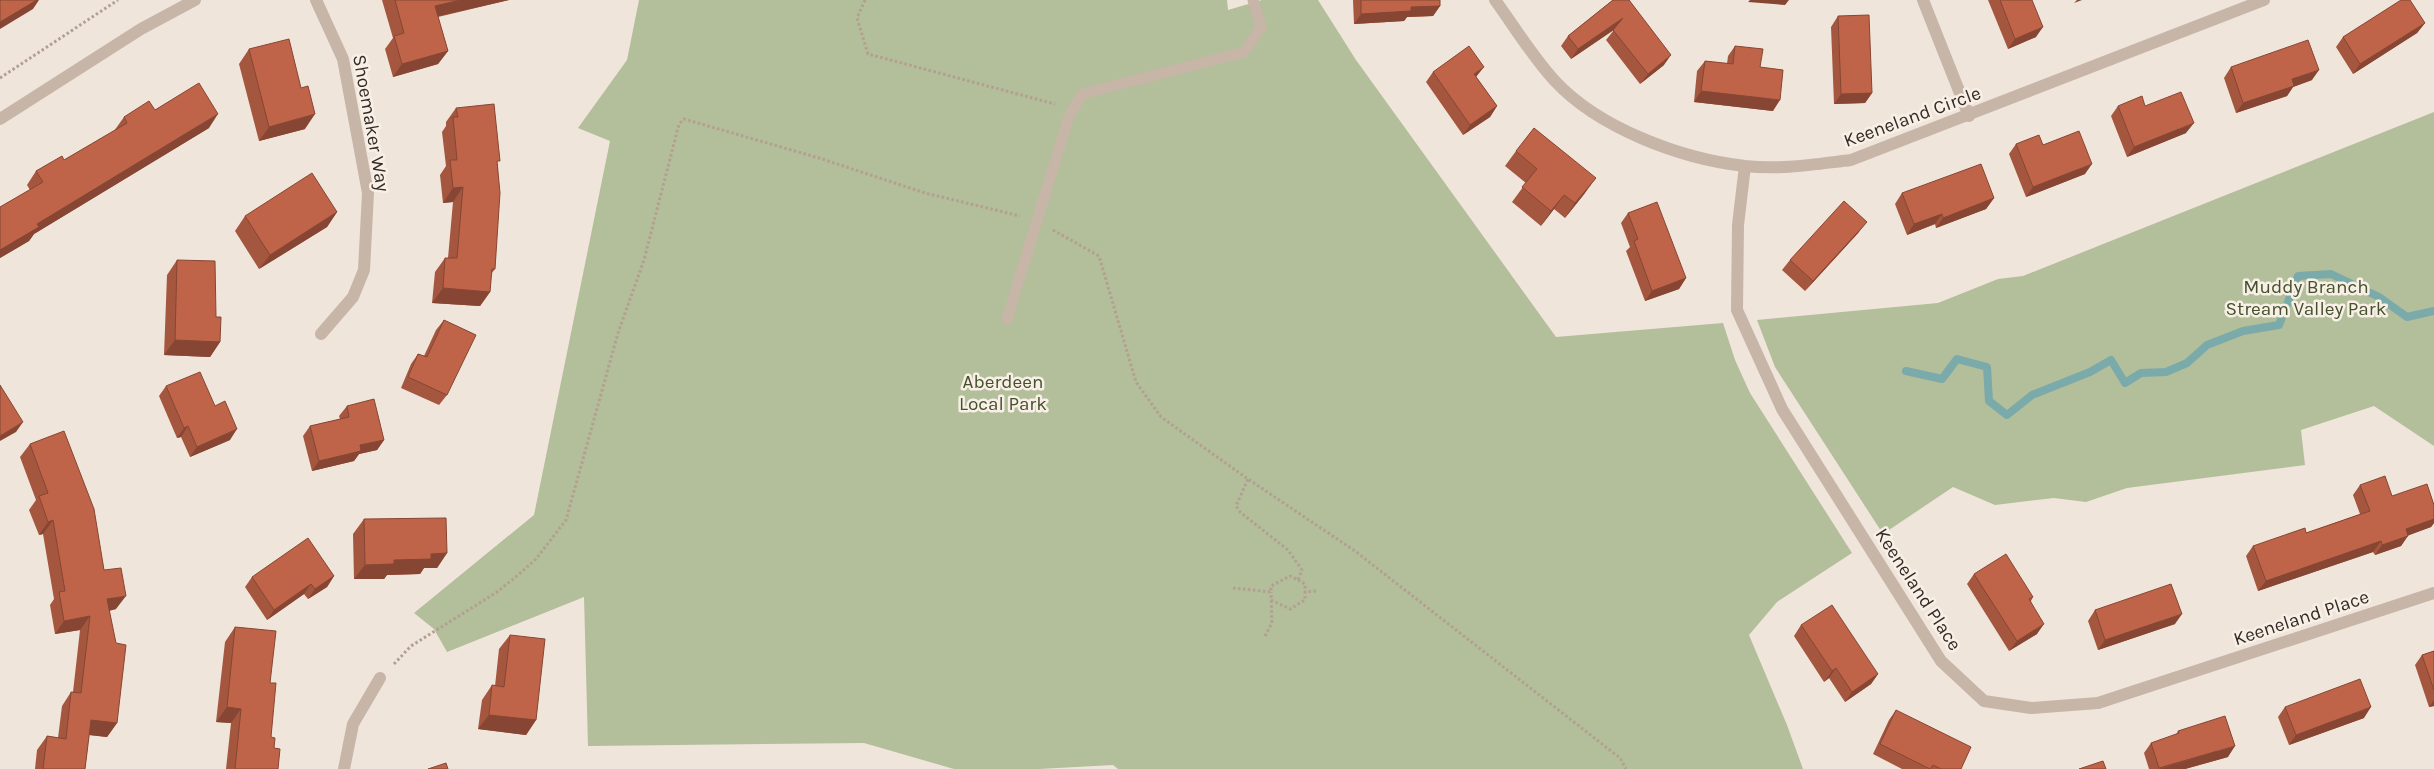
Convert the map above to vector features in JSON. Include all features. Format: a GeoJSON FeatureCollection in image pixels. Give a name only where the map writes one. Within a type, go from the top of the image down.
{"type":"FeatureCollection","features":[{"type":"Feature","properties":{"kind":"street"},"geometry":{"type":"LineString","coordinates":[[0,119],[141,29],[195,0]]}},
{"type":"Feature","properties":{"kind":"street","name":"Shoemaker Way"},"geometry":{"type":"LineString","coordinates":[[316,0],[343,59],[368,193],[364,270],[353,296],[321,334]]}},
{"type":"Feature","properties":{"kind":"street","name":"Keeneland Circle"},"geometry":{"type":"LineString","coordinates":[[1495,0],[1554,80],[1587,108],[1630,133],[1678,152],[1745,166],[1798,167],[1852,160],[2264,0]]}},
{"type":"Feature","properties":{"kind":"street"},"geometry":{"type":"LineString","coordinates":[[1923,0],[1969,116]]}},
{"type":"Feature","properties":{"kind":"street","name":"Keeneland Place"},"geometry":{"type":"LineString","coordinates":[[1745,166],[1738,225],[1737,310],[1787,417],[1941,661],[1984,701],[2031,708],[2098,703],[2434,593]]}},
{"type":"Feature","properties":{"kind":"street"},"geometry":{"type":"LineString","coordinates":[[344,769],[353,724],[380,678]]}},
{"type":"Feature","properties":{"kind":"lane"},"geometry":{"type":"LineString","coordinates":[[1007,319],[1068,116],[1082,94],[1244,52],[1261,27],[1253,0]]}},
{"type":"Feature","properties":{"kind":"path"},"geometry":{"type":"LineString","coordinates":[[0,78],[118,0]]}},
{"type":"Feature","properties":{"kind":"path"},"geometry":{"type":"LineString","coordinates":[[865,0],[857,18],[868,54],[1073,108]]}},
{"type":"Feature","properties":{"kind":"path"},"geometry":{"type":"LineString","coordinates":[[380,678],[410,646],[498,592],[536,560],[566,520],[618,333],[647,251],[679,124],[684,119],[819,158],[925,193],[1037,221],[1099,256],[1136,382],[1161,417],[1248,479],[1355,551],[1620,758],[1626,769]]}},
{"type":"Feature","properties":{"kind":"path"},"geometry":{"type":"LineString","coordinates":[[1248,479],[1236,506],[1240,512],[1295,558],[1302,570],[1298,580]]}},
{"type":"Feature","properties":{"kind":"path"},"geometry":{"type":"LineString","coordinates":[[1265,636],[1272,623],[1271,600],[1271,586],[1290,576],[1305,584],[1305,600],[1290,609],[1271,600]]}},
{"type":"Feature","properties":{"kind":"path"},"geometry":{"type":"LineString","coordinates":[[1233,588],[1271,592]]}},
{"type":"Feature","properties":{"kind":"path"},"geometry":{"type":"LineString","coordinates":[[1305,592],[1318,591]]}},
{"type":"Feature","properties":{"kind":"green space","name":"Aberdeen Local Park"},"geometry":{"type":"Polygon","coordinates":[[[639,0],[1227,0],[1228,10],[1262,0],[1318,0],[1356,60],[1556,337],[1723,323],[1735,360],[1750,393],[1852,553],[1777,602],[1749,635],[1787,725],[1803,769],[1118,769],[1113,765],[1039,769],[954,769],[864,743],[588,746],[584,597],[447,652],[434,629],[414,613],[534,515],[610,141],[578,128],[627,60],[639,0]]]}},
{"type":"Feature","properties":{"kind":"green space","name":"Muddy Branch Stream Valley Park"},"geometry":{"type":"Polygon","coordinates":[[[2434,112],[2434,446],[2374,406],[2301,430],[2305,465],[2127,488],[2086,502],[2054,498],[1995,505],[1953,487],[1883,534],[1775,367],[1757,320],[1938,303],[1998,279],[2023,276],[2434,112]]]}},
{"type":"Feature","properties":{"kind":"building"},"geometry":{"type":"Polygon","coordinates":[[[0,0],[37,0],[0,22],[0,0]]]}},
{"type":"Feature","properties":{"kind":"building"},"geometry":{"type":"Polygon","coordinates":[[[395,0],[461,0],[435,6],[448,51],[402,64],[394,36],[404,33],[395,0]]]}},
{"type":"Feature","properties":{"kind":"building"},"geometry":{"type":"Polygon","coordinates":[[[1361,0],[1440,0],[1440,6],[1411,7],[1411,11],[1361,14],[1361,0]]]}},
{"type":"Feature","properties":{"kind":"building"},"geometry":{"type":"Polygon","coordinates":[[[1613,0],[1629,0],[1671,55],[1648,74],[1613,30],[1623,18],[1578,49],[1568,36],[1613,0]]]}},
{"type":"Feature","properties":{"kind":"building"},"geometry":{"type":"Polygon","coordinates":[[[2000,0],[2032,0],[2043,27],[2015,39],[2000,0]]]}},
{"type":"Feature","properties":{"kind":"building"},"geometry":{"type":"Polygon","coordinates":[[[2401,0],[2410,0],[2425,23],[2360,64],[2343,37],[2401,0]]]}},
{"type":"Feature","properties":{"kind":"building"},"geometry":{"type":"Polygon","coordinates":[[[1869,15],[1872,93],[1841,94],[1838,16],[1869,15]]]}},
{"type":"Feature","properties":{"kind":"building"},"geometry":{"type":"Polygon","coordinates":[[[289,39],[301,88],[308,86],[315,114],[269,127],[249,49],[289,39]]]}},
{"type":"Feature","properties":{"kind":"building"},"geometry":{"type":"Polygon","coordinates":[[[2308,40],[2319,70],[2292,79],[2294,86],[2243,103],[2231,67],[2308,40]]]}},
{"type":"Feature","properties":{"kind":"building"},"geometry":{"type":"Polygon","coordinates":[[[1469,46],[1484,67],[1474,74],[1497,106],[1470,125],[1433,72],[1469,46]]]}},
{"type":"Feature","properties":{"kind":"building"},"geometry":{"type":"Polygon","coordinates":[[[1735,46],[1763,49],[1760,67],[1783,70],[1780,100],[1701,91],[1705,61],[1733,64],[1735,46]]]}},
{"type":"Feature","properties":{"kind":"building"},"geometry":{"type":"Polygon","coordinates":[[[199,83],[218,114],[37,224],[39,227],[0,250],[0,207],[43,182],[36,171],[62,156],[64,160],[127,123],[124,117],[149,101],[155,110],[199,83]]]}},
{"type":"Feature","properties":{"kind":"building"},"geometry":{"type":"Polygon","coordinates":[[[2181,92],[2194,123],[2134,147],[2118,106],[2142,96],[2145,106],[2181,92]]]}},
{"type":"Feature","properties":{"kind":"building"},"geometry":{"type":"Polygon","coordinates":[[[494,104],[500,161],[497,161],[500,193],[495,269],[492,269],[490,292],[443,288],[445,258],[457,258],[463,187],[453,188],[450,160],[457,160],[453,117],[458,117],[456,108],[494,104]]]}},
{"type":"Feature","properties":{"kind":"building"},"geometry":{"type":"Polygon","coordinates":[[[1534,128],[1596,178],[1575,203],[1564,195],[1551,211],[1522,187],[1537,169],[1516,151],[1534,128]]]}},
{"type":"Feature","properties":{"kind":"building"},"geometry":{"type":"Polygon","coordinates":[[[2079,131],[2092,164],[2033,187],[2016,144],[2039,135],[2043,145],[2079,131]]]}},
{"type":"Feature","properties":{"kind":"building"},"geometry":{"type":"Polygon","coordinates":[[[1981,164],[1994,198],[1943,218],[1942,214],[1914,224],[1902,193],[1981,164]]]}},
{"type":"Feature","properties":{"kind":"building"},"geometry":{"type":"Polygon","coordinates":[[[312,173],[337,212],[270,255],[245,216],[312,173]]]}},
{"type":"Feature","properties":{"kind":"building"},"geometry":{"type":"Polygon","coordinates":[[[1844,201],[1867,222],[1813,281],[1790,260],[1844,201]]]}},
{"type":"Feature","properties":{"kind":"building"},"geometry":{"type":"Polygon","coordinates":[[[1657,202],[1686,278],[1652,291],[1634,241],[1638,239],[1628,213],[1657,202]]]}},
{"type":"Feature","properties":{"kind":"building"},"geometry":{"type":"Polygon","coordinates":[[[177,260],[215,261],[216,317],[221,317],[220,342],[175,340],[177,260]]]}},
{"type":"Feature","properties":{"kind":"building"},"geometry":{"type":"Polygon","coordinates":[[[444,320],[476,335],[447,395],[408,377],[418,354],[427,357],[444,320]]]}},
{"type":"Feature","properties":{"kind":"building"},"geometry":{"type":"Polygon","coordinates":[[[200,372],[215,406],[225,401],[237,429],[197,447],[188,426],[184,428],[166,386],[200,372]]]}},
{"type":"Feature","properties":{"kind":"building"},"geometry":{"type":"Polygon","coordinates":[[[0,385],[23,422],[0,436],[0,385]]]}},
{"type":"Feature","properties":{"kind":"building"},"geometry":{"type":"Polygon","coordinates":[[[374,399],[384,440],[360,445],[361,451],[319,461],[310,426],[349,417],[347,406],[374,399]]]}},
{"type":"Feature","properties":{"kind":"building"},"geometry":{"type":"Polygon","coordinates":[[[64,431],[94,509],[104,570],[121,568],[126,596],[107,599],[116,643],[126,645],[117,723],[91,720],[85,769],[43,769],[47,736],[66,739],[71,692],[81,693],[90,616],[64,621],[59,592],[65,591],[53,520],[48,522],[39,496],[48,493],[30,444],[64,431]]]}},
{"type":"Feature","properties":{"kind":"building"},"geometry":{"type":"Polygon","coordinates":[[[2385,476],[2392,496],[2427,484],[2434,505],[2434,519],[2406,529],[2408,536],[2382,545],[2381,541],[2266,581],[2253,546],[2305,528],[2306,533],[2370,511],[2360,485],[2385,476]]]}},
{"type":"Feature","properties":{"kind":"building"},"geometry":{"type":"Polygon","coordinates":[[[446,518],[447,553],[431,554],[431,559],[394,560],[394,564],[365,565],[364,519],[446,518]]]}},
{"type":"Feature","properties":{"kind":"building"},"geometry":{"type":"Polygon","coordinates":[[[308,538],[334,576],[315,589],[311,584],[274,610],[252,577],[308,538]]]}},
{"type":"Feature","properties":{"kind":"building"},"geometry":{"type":"Polygon","coordinates":[[[2006,554],[2033,597],[2029,599],[2044,624],[2017,641],[1974,574],[2006,554]]]}},
{"type":"Feature","properties":{"kind":"building"},"geometry":{"type":"Polygon","coordinates":[[[2171,584],[2182,614],[2105,640],[2095,610],[2171,584]]]}},
{"type":"Feature","properties":{"kind":"building"},"geometry":{"type":"Polygon","coordinates":[[[1832,605],[1878,674],[1852,692],[1836,668],[1832,671],[1801,625],[1832,605]]]}},
{"type":"Feature","properties":{"kind":"building"},"geometry":{"type":"Polygon","coordinates":[[[235,627],[276,631],[270,683],[276,683],[271,737],[275,738],[274,748],[280,749],[278,769],[235,769],[241,709],[227,707],[235,627]]]}},
{"type":"Feature","properties":{"kind":"building"},"geometry":{"type":"Polygon","coordinates":[[[510,635],[545,639],[536,720],[489,715],[492,685],[504,687],[510,635]]]}},
{"type":"Feature","properties":{"kind":"building"},"geometry":{"type":"Polygon","coordinates":[[[2434,651],[2434,690],[2422,655],[2434,651]]]}},
{"type":"Feature","properties":{"kind":"building"},"geometry":{"type":"Polygon","coordinates":[[[2360,679],[2371,707],[2296,735],[2285,707],[2360,679]]]}},
{"type":"Feature","properties":{"kind":"building"},"geometry":{"type":"Polygon","coordinates":[[[1896,710],[1971,747],[1961,769],[1941,769],[1933,765],[1930,769],[1880,744],[1896,710]]]}},
{"type":"Feature","properties":{"kind":"building"},"geometry":{"type":"Polygon","coordinates":[[[2225,716],[2235,746],[2159,768],[2151,743],[2179,733],[2178,731],[2225,716]]]}},
{"type":"Feature","properties":{"kind":"building"},"geometry":{"type":"Polygon","coordinates":[[[2103,761],[2106,769],[2079,769],[2103,761]]]}},
{"type":"Feature","properties":{"kind":"building"},"geometry":{"type":"Polygon","coordinates":[[[446,763],[448,769],[428,769],[446,763]]]}},
{"type":"Feature","properties":{"kind":"waterway"},"geometry":{"type":"LineString","coordinates":[[1906,371],[1942,379],[1957,359],[1987,367],[1989,401],[2007,415],[2032,395],[2090,372],[2111,360],[2125,383],[2141,373],[2166,372],[2187,363],[2207,345],[2243,331],[2279,325],[2298,276],[2331,274],[2379,297],[2407,317],[2434,311]]}}]}
